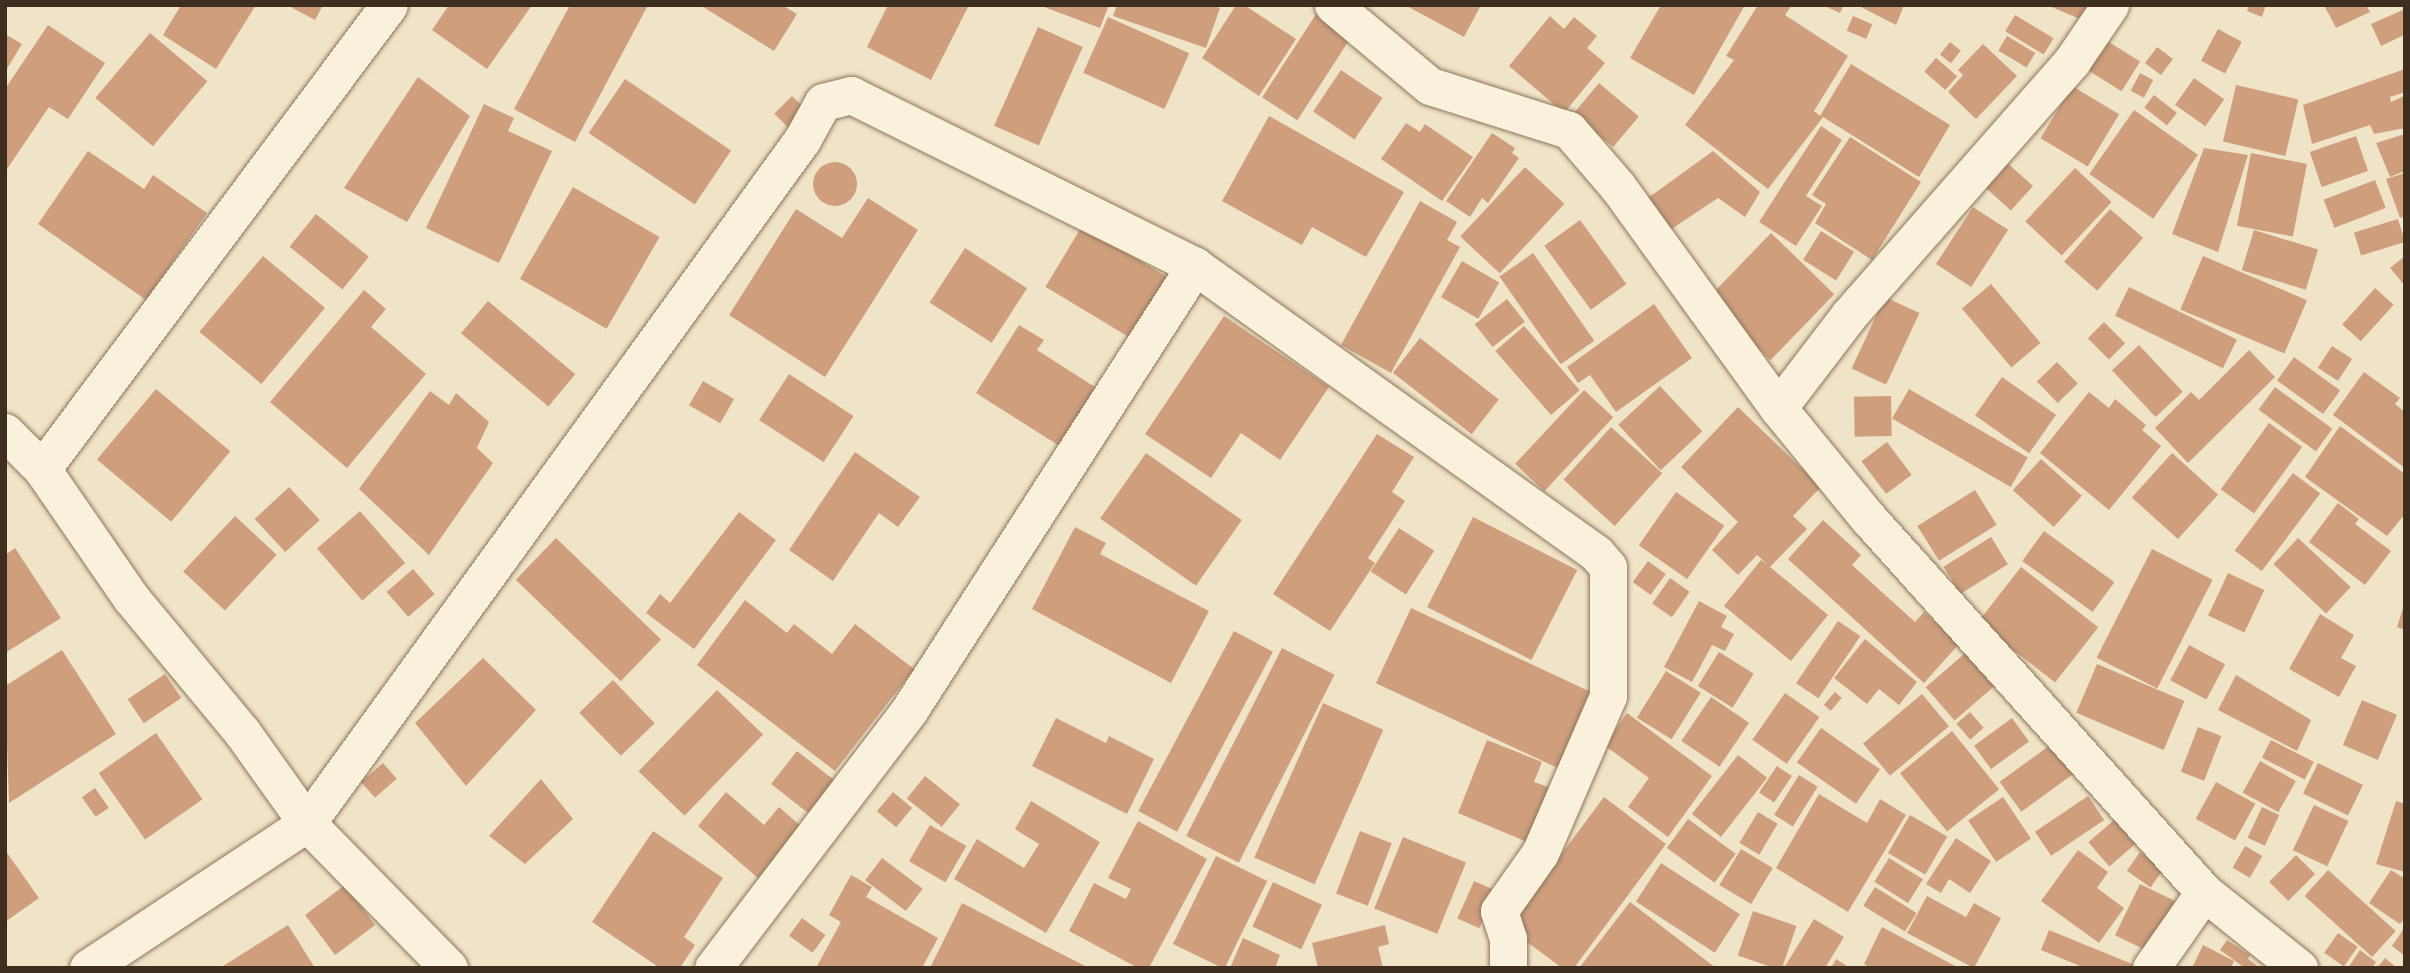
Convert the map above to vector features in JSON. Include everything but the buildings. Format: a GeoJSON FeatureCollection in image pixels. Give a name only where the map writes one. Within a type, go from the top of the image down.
{"type":"FeatureCollection","features":[{"type":"Feature","properties":{"kind":"street"},"geometry":{"type":"LineString","coordinates":[[42,469],[389,5]]}},
{"type":"Feature","properties":{"kind":"street"},"geometry":{"type":"LineString","coordinates":[[1332,5],[1430,86],[1569,130],[1618,187],[1779,408],[1869,519],[2204,892],[2299,968]]}},
{"type":"Feature","properties":{"kind":"street"},"geometry":{"type":"LineString","coordinates":[[1779,408],[1849,315],[2072,61],[2110,5]]}},
{"type":"Feature","properties":{"kind":"street"},"geometry":{"type":"LineString","coordinates":[[88,968],[307,823],[802,140],[823,102],[851,95],[1195,266],[1596,552],[1608,567],[1608,696],[1540,853],[1499,911],[1508,938],[1508,968]]}},
{"type":"Feature","properties":{"kind":"street"},"geometry":{"type":"LineString","coordinates":[[713,968],[910,709],[1195,266]]}},
{"type":"Feature","properties":{"kind":"street"},"geometry":{"type":"LineString","coordinates":[[5,432],[42,469],[131,598],[242,732],[307,823],[449,968]]}},
{"type":"Feature","properties":{"kind":"street"},"geometry":{"type":"LineString","coordinates":[[2151,968],[2204,892]]}}]}
